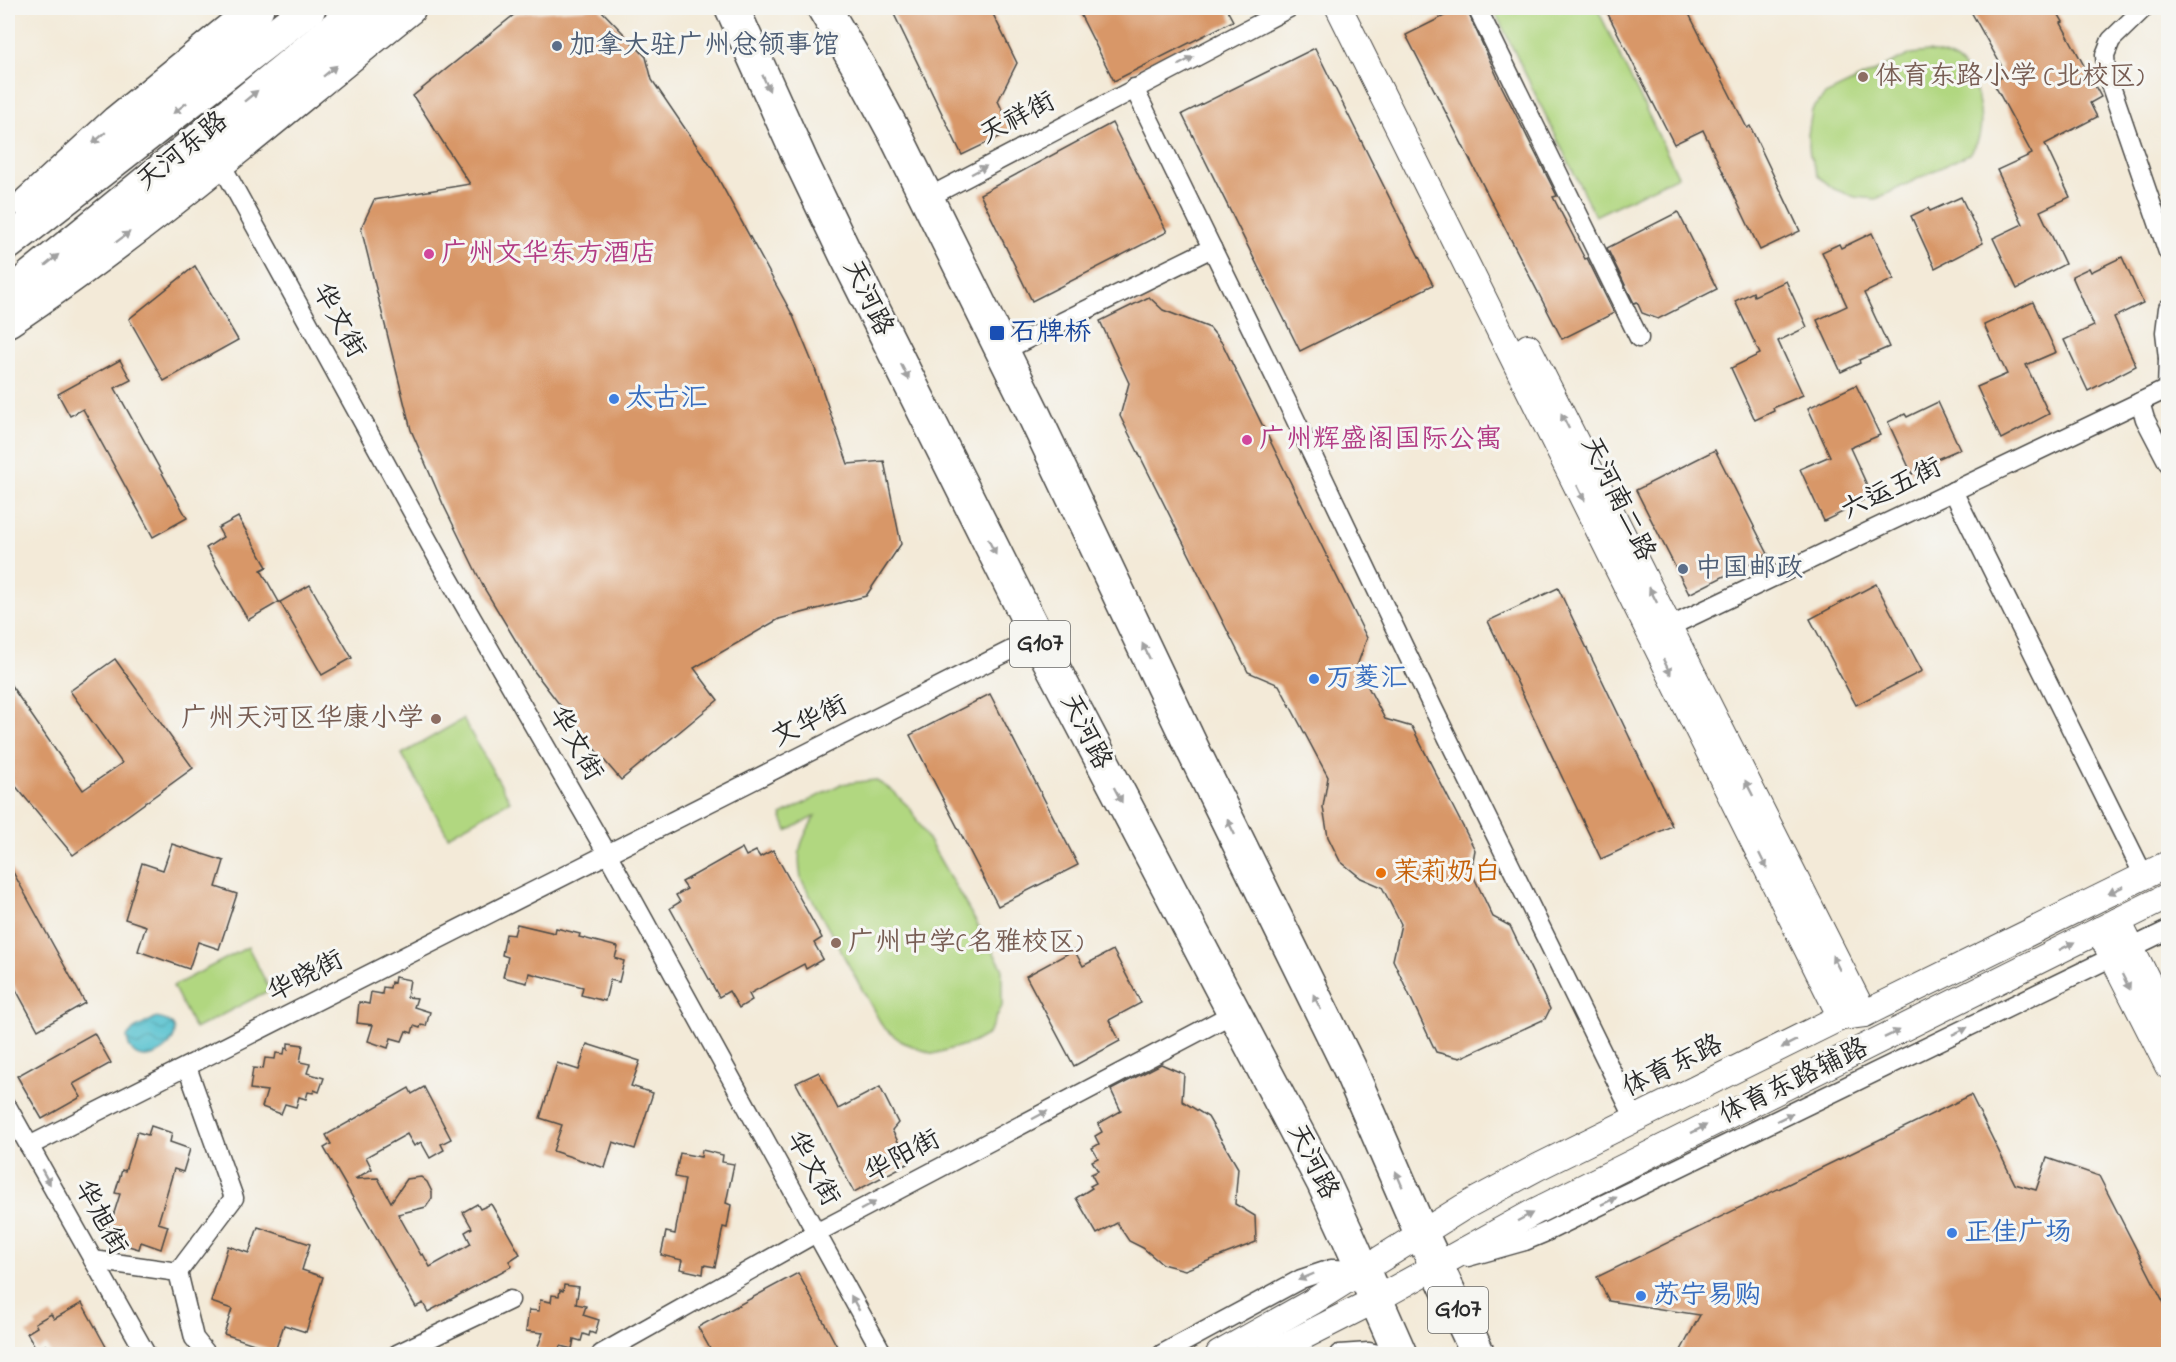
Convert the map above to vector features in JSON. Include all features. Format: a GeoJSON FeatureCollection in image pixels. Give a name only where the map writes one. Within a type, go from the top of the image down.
{"type":"FeatureCollection","features":[{"type":"Feature","properties":{"kind":"highway"},"geometry":{"type":"LineString","coordinates":[[8,225],[95,142],[257,8]]}},
{"type":"Feature","properties":{"kind":"highway","name":"天河东路"},"geometry":{"type":"LineString","coordinates":[[8,243],[309,8]]}},
{"type":"Feature","properties":{"kind":"highway","name":"天河东路"},"geometry":{"type":"LineString","coordinates":[[8,298],[33,275],[360,8]]}},
{"type":"Feature","properties":{"kind":"highway"},"geometry":{"type":"LineString","coordinates":[[8,320],[220,162],[409,8]]}},
{"type":"Feature","properties":{"kind":"highway","name":"天河路"},"geometry":{"type":"LineString","coordinates":[[732,8],[846,255],[1037,637],[1332,1200],[1400,1354]]}},
{"type":"Feature","properties":{"kind":"highway","name":"G107"},"geometry":{"type":"LineString","coordinates":[[824,8],[860,69],[1003,351],[1193,750],[1349,1067],[1421,1233],[1478,1354]]}},
{"type":"Feature","properties":{"kind":"street","name":"天祥街"},"geometry":{"type":"LineString","coordinates":[[927,198],[1289,8]]}},
{"type":"Feature","properties":{"kind":"street","name":"天河南二路"},"geometry":{"type":"LineString","coordinates":[[1340,8],[1852,1016]]}},
{"type":"Feature","properties":{"kind":"street","name":"天河南二路"},"geometry":{"type":"LineString","coordinates":[[1358,8],[1669,627],[1852,1016]]}},
{"type":"Feature","properties":{"kind":"street"},"geometry":{"type":"LineString","coordinates":[[1477,8],[1639,338]]}},
{"type":"Feature","properties":{"kind":"street"},"geometry":{"type":"LineString","coordinates":[[2144,8],[2111,40],[2104,55],[2106,72],[2169,252]]}},
{"type":"Feature","properties":{"kind":"street"},"geometry":{"type":"LineString","coordinates":[[1134,88],[1433,708],[1635,1119]]}},
{"type":"Feature","properties":{"kind":"street","name":"华文街"},"geometry":{"type":"LineString","coordinates":[[220,162],[447,575],[608,855],[883,1354]]}},
{"type":"Feature","properties":{"kind":"street"},"geometry":{"type":"LineString","coordinates":[[1003,351],[1212,248]]}},
{"type":"Feature","properties":{"kind":"street"},"geometry":{"type":"LineString","coordinates":[[2169,308],[2165,332],[2169,359]]}},
{"type":"Feature","properties":{"kind":"street","name":"六运五街"},"geometry":{"type":"LineString","coordinates":[[1669,627],[2167,389],[2169,359]]}},
{"type":"Feature","properties":{"kind":"street"},"geometry":{"type":"LineString","coordinates":[[2140,402],[2145,419],[2169,463]]}},
{"type":"Feature","properties":{"kind":"street"},"geometry":{"type":"LineString","coordinates":[[1953,491],[2144,876]]}},
{"type":"Feature","properties":{"kind":"street","name":"文华街"},"geometry":{"type":"LineString","coordinates":[[608,855],[1037,637]]}},
{"type":"Feature","properties":{"kind":"street","name":"华晓街"},"geometry":{"type":"LineString","coordinates":[[29,1146],[608,855]]}},
{"type":"Feature","properties":{"kind":"street","name":"体育东路"},"geometry":{"type":"LineString","coordinates":[[1219,1354],[1312,1302],[1421,1233],[1538,1167],[2169,864]]}},
{"type":"Feature","properties":{"kind":"street"},"geometry":{"type":"LineString","coordinates":[[1269,1354],[1376,1300],[1557,1201],[2169,896]]}},
{"type":"Feature","properties":{"kind":"street"},"geometry":{"type":"LineString","coordinates":[[2109,925],[2123,953],[2169,1066]]}},
{"type":"Feature","properties":{"kind":"street","name":"体育东路辅路"},"geometry":{"type":"LineString","coordinates":[[1437,1266],[1525,1241],[1544,1233],[2169,930]]}},
{"type":"Feature","properties":{"kind":"street"},"geometry":{"type":"LineString","coordinates":[[2123,953],[2169,1022]]}},
{"type":"Feature","properties":{"kind":"street","name":"华阳街"},"geometry":{"type":"LineString","coordinates":[[601,1354],[619,1350],[816,1233],[1234,1013]]}},
{"type":"Feature","properties":{"kind":"street"},"geometry":{"type":"LineString","coordinates":[[178,1272],[234,1198],[187,1067]]}},
{"type":"Feature","properties":{"kind":"street","name":"华旭街"},"geometry":{"type":"LineString","coordinates":[[8,1108],[146,1354]]}},
{"type":"Feature","properties":{"kind":"street"},"geometry":{"type":"LineString","coordinates":[[93,1260],[178,1272]]}},
{"type":"Feature","properties":{"kind":"street"},"geometry":{"type":"LineString","coordinates":[[1162,1354],[1301,1279],[1331,1269],[1363,1270]]}},
{"type":"Feature","properties":{"kind":"street"},"geometry":{"type":"LineString","coordinates":[[178,1272],[194,1338],[207,1354]]}},
{"type":"Feature","properties":{"kind":"street"},"geometry":{"type":"LineString","coordinates":[[397,1354],[510,1300]]}},
{"type":"Feature","properties":{"kind":"street"},"geometry":{"type":"LineString","coordinates":[[1339,1354],[1369,1352],[1378,1354]]}},
{"type":"Feature","properties":{"kind":"green space"},"geometry":{"type":"Polygon","coordinates":[[[1493,8],[1597,8],[1678,176],[1595,216],[1493,8]]]}},
{"type":"Feature","properties":{"kind":"green space"},"geometry":{"type":"Polygon","coordinates":[[[1928,52],[1942,54],[1955,60],[1969,75],[1974,86],[1981,122],[1977,142],[1969,154],[1876,199],[1855,197],[1834,189],[1818,176],[1810,156],[1808,135],[1812,110],[1825,95],[1911,54],[1928,52]]]}},
{"type":"Feature","properties":{"kind":"green space"},"geometry":{"type":"Polygon","coordinates":[[[463,719],[510,801],[448,836],[402,754],[463,719]]]}},
{"type":"Feature","properties":{"kind":"green space"},"geometry":{"type":"Polygon","coordinates":[[[875,780],[890,789],[910,808],[1002,967],[1002,1006],[988,1034],[972,1043],[933,1054],[902,1042],[883,1027],[801,879],[799,860],[801,846],[815,816],[787,831],[781,815],[841,784],[875,780]]]}},
{"type":"Feature","properties":{"kind":"green space"},"geometry":{"type":"Polygon","coordinates":[[[248,947],[270,990],[195,1029],[173,986],[248,947]]]}},
{"type":"Feature","properties":{"kind":"water"},"geometry":{"type":"Polygon","coordinates":[[[155,1018],[170,1023],[175,1031],[172,1040],[164,1049],[153,1055],[142,1057],[132,1051],[127,1037],[134,1029],[155,1018]]]}},
{"type":"Feature","properties":{"kind":"building","name":"太古汇"},"geometry":{"type":"Polygon","coordinates":[[[599,8],[646,57],[652,80],[714,171],[793,316],[815,369],[848,464],[884,461],[901,544],[866,596],[779,619],[694,668],[718,700],[621,780],[585,738],[534,671],[484,588],[443,504],[411,430],[361,228],[374,200],[470,184],[413,96],[515,14],[599,8]]]}},
{"type":"Feature","properties":{"kind":"building"},"geometry":{"type":"Polygon","coordinates":[[[891,8],[990,8],[1017,63],[998,101],[1012,131],[962,155],[891,8]]]}},
{"type":"Feature","properties":{"kind":"building"},"geometry":{"type":"Polygon","coordinates":[[[1077,8],[1226,8],[1233,21],[1114,81],[1077,8]]]}},
{"type":"Feature","properties":{"kind":"building"},"geometry":{"type":"Polygon","coordinates":[[[1460,8],[1466,8],[1501,85],[1557,196],[1553,197],[1614,313],[1562,339],[1406,35],[1460,8]]]}},
{"type":"Feature","properties":{"kind":"building"},"geometry":{"type":"Polygon","coordinates":[[[1616,8],[1686,8],[1747,128],[1750,126],[1800,231],[1760,250],[1703,130],[1674,144],[1607,12],[1616,8]]]}},
{"type":"Feature","properties":{"kind":"building"},"geometry":{"type":"Polygon","coordinates":[[[1969,8],[2055,8],[2101,97],[2090,103],[2097,117],[2045,144],[2070,197],[2040,211],[2065,264],[2017,289],[1993,238],[2023,224],[1997,170],[2032,154],[1993,82],[2004,76],[2000,68],[2002,67],[1969,8]]]}},
{"type":"Feature","properties":{"kind":"building"},"geometry":{"type":"Polygon","coordinates":[[[1315,48],[1433,285],[1300,351],[1182,114],[1315,48]]]}},
{"type":"Feature","properties":{"kind":"building"},"geometry":{"type":"Polygon","coordinates":[[[1112,123],[1167,232],[1032,301],[980,194],[1112,123]]]}},
{"type":"Feature","properties":{"kind":"building"},"geometry":{"type":"Polygon","coordinates":[[[1961,197],[1983,243],[1935,268],[1911,216],[1928,208],[1930,211],[1961,197]]]}},
{"type":"Feature","properties":{"kind":"building"},"geometry":{"type":"Polygon","coordinates":[[[1678,212],[1717,289],[1658,319],[1642,313],[1637,302],[1634,303],[1607,248],[1678,212]]]}},
{"type":"Feature","properties":{"kind":"building"},"geometry":{"type":"Polygon","coordinates":[[[1872,233],[1894,279],[1864,293],[1889,347],[1859,360],[1860,363],[1841,372],[1817,320],[1847,306],[1822,252],[1839,244],[1841,248],[1872,233]]]}},
{"type":"Feature","properties":{"kind":"building"},"geometry":{"type":"Polygon","coordinates":[[[2122,257],[2143,303],[2114,317],[2136,366],[2088,391],[2064,340],[2094,326],[2072,276],[2089,268],[2091,272],[2122,257]]]}},
{"type":"Feature","properties":{"kind":"building"},"geometry":{"type":"Polygon","coordinates":[[[195,266],[238,340],[164,381],[129,319],[195,266]]]}},
{"type":"Feature","properties":{"kind":"building"},"geometry":{"type":"Polygon","coordinates":[[[1786,281],[1807,327],[1778,341],[1803,395],[1773,408],[1774,411],[1755,420],[1731,368],[1760,354],[1735,301],[1753,292],[1754,296],[1786,281]]]}},
{"type":"Feature","properties":{"kind":"building","name":"万菱汇"},"geometry":{"type":"Polygon","coordinates":[[[1149,297],[1163,310],[1210,328],[1222,343],[1367,638],[1357,666],[1385,719],[1412,727],[1475,850],[1471,871],[1493,917],[1510,926],[1550,1009],[1545,1019],[1460,1058],[1436,1052],[1393,960],[1401,924],[1382,887],[1361,878],[1340,861],[1328,837],[1323,807],[1328,777],[1279,685],[1248,672],[1120,416],[1129,383],[1100,321],[1149,297]]]}},
{"type":"Feature","properties":{"kind":"building"},"geometry":{"type":"Polygon","coordinates":[[[2033,302],[2056,352],[2026,365],[2049,414],[2001,439],[1977,387],[2007,374],[1984,325],[2033,302]]]}},
{"type":"Feature","properties":{"kind":"building"},"geometry":{"type":"Polygon","coordinates":[[[120,360],[131,380],[115,388],[187,518],[153,537],[83,409],[70,416],[58,394],[120,360]]]}},
{"type":"Feature","properties":{"kind":"building"},"geometry":{"type":"Polygon","coordinates":[[[1856,385],[1880,435],[1850,448],[1872,496],[1824,521],[1800,469],[1830,456],[1808,408],[1856,385]]]}},
{"type":"Feature","properties":{"kind":"building"},"geometry":{"type":"Polygon","coordinates":[[[1938,402],[1960,449],[1930,462],[1931,465],[1912,474],[1888,422],[1905,414],[1907,417],[1938,402]]]}},
{"type":"Feature","properties":{"kind":"building"},"geometry":{"type":"Polygon","coordinates":[[[1715,450],[1768,554],[1689,594],[1636,490],[1715,450]]]}},
{"type":"Feature","properties":{"kind":"building"},"geometry":{"type":"Polygon","coordinates":[[[238,517],[267,567],[261,570],[279,602],[248,620],[206,548],[223,537],[218,528],[238,517]]]}},
{"type":"Feature","properties":{"kind":"building"},"geometry":{"type":"Polygon","coordinates":[[[1876,584],[1922,671],[1856,705],[1810,619],[1876,584]]]}},
{"type":"Feature","properties":{"kind":"building"},"geometry":{"type":"Polygon","coordinates":[[[310,585],[352,658],[322,675],[280,602],[310,585]]]}},
{"type":"Feature","properties":{"kind":"building"},"geometry":{"type":"Polygon","coordinates":[[[1558,588],[1672,826],[1601,859],[1488,621],[1558,588]]]}},
{"type":"Feature","properties":{"kind":"building"},"geometry":{"type":"Polygon","coordinates":[[[115,659],[193,768],[73,855],[8,777],[8,681],[83,790],[122,763],[70,691],[115,659]]]}},
{"type":"Feature","properties":{"kind":"building"},"geometry":{"type":"Polygon","coordinates":[[[990,694],[1078,865],[998,906],[910,735],[990,694]]]}},
{"type":"Feature","properties":{"kind":"building"},"geometry":{"type":"Polygon","coordinates":[[[172,844],[224,861],[216,887],[237,894],[219,949],[198,942],[189,969],[138,951],[146,926],[125,919],[142,863],[163,870],[172,844]]]}},
{"type":"Feature","properties":{"kind":"building"},"geometry":{"type":"Polygon","coordinates":[[[742,848],[746,856],[756,851],[760,857],[773,850],[822,938],[814,943],[823,959],[806,969],[804,964],[749,994],[752,1000],[739,1008],[729,991],[719,997],[670,908],[680,902],[676,895],[687,889],[682,882],[742,848]]]}},
{"type":"Feature","properties":{"kind":"building"},"geometry":{"type":"Polygon","coordinates":[[[8,863],[85,1003],[38,1030],[8,975],[8,863]]]}},
{"type":"Feature","properties":{"kind":"building"},"geometry":{"type":"Polygon","coordinates":[[[517,924],[555,933],[556,928],[580,934],[579,937],[618,947],[615,958],[624,961],[619,982],[610,980],[605,1001],[581,995],[583,987],[529,973],[527,983],[503,977],[508,957],[502,955],[506,934],[514,935],[517,924]]]}},
{"type":"Feature","properties":{"kind":"building"},"geometry":{"type":"Polygon","coordinates":[[[1074,950],[1083,966],[1113,950],[1141,1003],[1109,1020],[1120,1041],[1074,1066],[1026,976],[1074,950]]]}},
{"type":"Feature","properties":{"kind":"building"},"geometry":{"type":"Polygon","coordinates":[[[395,977],[410,980],[407,997],[417,998],[414,1007],[430,1012],[426,1026],[421,1025],[420,1028],[414,1026],[412,1033],[406,1031],[402,1041],[391,1038],[388,1048],[368,1041],[373,1025],[357,1023],[359,1002],[369,1004],[371,992],[382,994],[383,987],[390,988],[395,977]]]}},
{"type":"Feature","properties":{"kind":"building"},"geometry":{"type":"Polygon","coordinates":[[[94,1033],[111,1063],[73,1084],[81,1097],[42,1119],[17,1076],[94,1033]]]}},
{"type":"Feature","properties":{"kind":"building"},"geometry":{"type":"Polygon","coordinates":[[[288,1043],[303,1045],[300,1062],[310,1064],[307,1073],[324,1078],[319,1092],[314,1090],[313,1093],[308,1092],[306,1099],[299,1097],[296,1107],[285,1104],[281,1114],[262,1107],[267,1091],[250,1089],[253,1068],[263,1069],[265,1058],[275,1059],[276,1053],[284,1054],[285,1048],[288,1049],[288,1043]]]}},
{"type":"Feature","properties":{"kind":"building"},"geometry":{"type":"Polygon","coordinates":[[[587,1044],[640,1061],[631,1086],[653,1093],[635,1149],[613,1142],[605,1168],[553,1151],[562,1125],[540,1118],[557,1063],[579,1070],[587,1044]]]}},
{"type":"Feature","properties":{"kind":"building"},"geometry":{"type":"Polygon","coordinates":[[[1161,1064],[1184,1074],[1182,1101],[1208,1117],[1238,1168],[1235,1204],[1255,1216],[1256,1242],[1185,1270],[1162,1264],[1143,1248],[1129,1241],[1117,1223],[1097,1234],[1076,1198],[1096,1183],[1091,1174],[1098,1171],[1092,1161],[1098,1158],[1092,1148],[1099,1144],[1095,1136],[1102,1132],[1098,1124],[1121,1111],[1111,1090],[1161,1064]]]}},
{"type":"Feature","properties":{"kind":"building"},"geometry":{"type":"Polygon","coordinates":[[[819,1072],[838,1109],[880,1087],[898,1123],[892,1130],[909,1163],[854,1192],[796,1083],[819,1072]]]}},
{"type":"Feature","properties":{"kind":"building"},"geometry":{"type":"Polygon","coordinates":[[[424,1087],[451,1139],[441,1144],[444,1150],[430,1158],[421,1142],[414,1146],[407,1134],[366,1157],[372,1169],[355,1179],[378,1178],[391,1202],[407,1179],[421,1177],[427,1182],[432,1198],[426,1207],[398,1214],[430,1267],[471,1244],[465,1232],[472,1228],[463,1212],[477,1204],[480,1209],[491,1204],[520,1254],[509,1261],[512,1266],[428,1312],[423,1303],[416,1307],[324,1148],[331,1144],[326,1135],[409,1088],[412,1094],[424,1087]]]}},
{"type":"Feature","properties":{"kind":"building","name":"正佳广场"},"geometry":{"type":"Polygon","coordinates":[[[1971,1095],[2015,1184],[2036,1190],[2047,1158],[2099,1176],[2169,1313],[2169,1354],[1679,1354],[1700,1315],[1609,1301],[1597,1277],[1971,1095]]]}},
{"type":"Feature","properties":{"kind":"building"},"geometry":{"type":"Polygon","coordinates":[[[151,1126],[172,1133],[170,1142],[190,1149],[183,1172],[174,1169],[158,1223],[168,1226],[161,1249],[141,1242],[139,1249],[118,1243],[120,1236],[108,1232],[120,1194],[115,1193],[122,1170],[125,1171],[137,1132],[148,1135],[151,1126]]]}},
{"type":"Feature","properties":{"kind":"building"},"geometry":{"type":"Polygon","coordinates":[[[702,1150],[723,1155],[722,1162],[734,1164],[726,1203],[731,1205],[727,1228],[723,1227],[715,1267],[704,1265],[703,1274],[680,1269],[682,1260],[661,1255],[666,1232],[675,1234],[685,1179],[675,1177],[680,1153],[701,1157],[702,1150]]]}},
{"type":"Feature","properties":{"kind":"building"},"geometry":{"type":"Polygon","coordinates":[[[258,1227],[310,1244],[302,1270],[323,1277],[306,1332],[284,1325],[275,1351],[224,1334],[232,1309],[211,1302],[228,1246],[249,1253],[258,1227]]]}},
{"type":"Feature","properties":{"kind":"building"},"geometry":{"type":"Polygon","coordinates":[[[798,1273],[841,1354],[713,1354],[698,1327],[798,1273]]]}},
{"type":"Feature","properties":{"kind":"building"},"geometry":{"type":"Polygon","coordinates":[[[564,1285],[579,1287],[576,1304],[586,1306],[583,1315],[599,1320],[595,1334],[590,1332],[589,1336],[583,1334],[581,1341],[574,1339],[572,1349],[560,1346],[557,1354],[554,1354],[537,1349],[543,1333],[526,1331],[529,1310],[539,1311],[540,1300],[551,1302],[552,1295],[559,1296],[564,1285]]]}},
{"type":"Feature","properties":{"kind":"building"},"geometry":{"type":"Polygon","coordinates":[[[82,1303],[110,1354],[51,1354],[46,1345],[37,1350],[27,1333],[37,1327],[35,1323],[51,1314],[54,1319],[82,1303]]]}},
{"type":"Feature","properties":{"kind":"place","name":"加拿大驻广州总领事馆"},"geometry":{"type":"Point","coordinates":[557,46]}},
{"type":"Feature","properties":{"kind":"place","name":"体育东路小学 (北校区)"},"geometry":{"type":"Point","coordinates":[1863,77]}},
{"type":"Feature","properties":{"kind":"place","name":"广州文华东方酒店"},"geometry":{"type":"Point","coordinates":[429,254]}},
{"type":"Feature","properties":{"kind":"place","name":"石牌桥"},"geometry":{"type":"Point","coordinates":[997,333]}},
{"type":"Feature","properties":{"kind":"place","name":"太古汇"},"geometry":{"type":"Point","coordinates":[614,399]}},
{"type":"Feature","properties":{"kind":"place","name":"广州辉盛阁国际公寓"},"geometry":{"type":"Point","coordinates":[1247,440]}},
{"type":"Feature","properties":{"kind":"place","name":"中国邮政"},"geometry":{"type":"Point","coordinates":[1683,569]}},
{"type":"Feature","properties":{"kind":"place","name":"万菱汇"},"geometry":{"type":"Point","coordinates":[1314,679]}},
{"type":"Feature","properties":{"kind":"place","name":"广州天河区华康小学"},"geometry":{"type":"Point","coordinates":[436,719]}},
{"type":"Feature","properties":{"kind":"place","name":"茉莉奶白"},"geometry":{"type":"Point","coordinates":[1381,873]}},
{"type":"Feature","properties":{"kind":"place","name":"广州中学(名雅校区)"},"geometry":{"type":"Point","coordinates":[836,943]}},
{"type":"Feature","properties":{"kind":"place","name":"正佳广场"},"geometry":{"type":"Point","coordinates":[1952,1233]}},
{"type":"Feature","properties":{"kind":"place","name":"苏宁易购"},"geometry":{"type":"Point","coordinates":[1641,1296]}}]}
